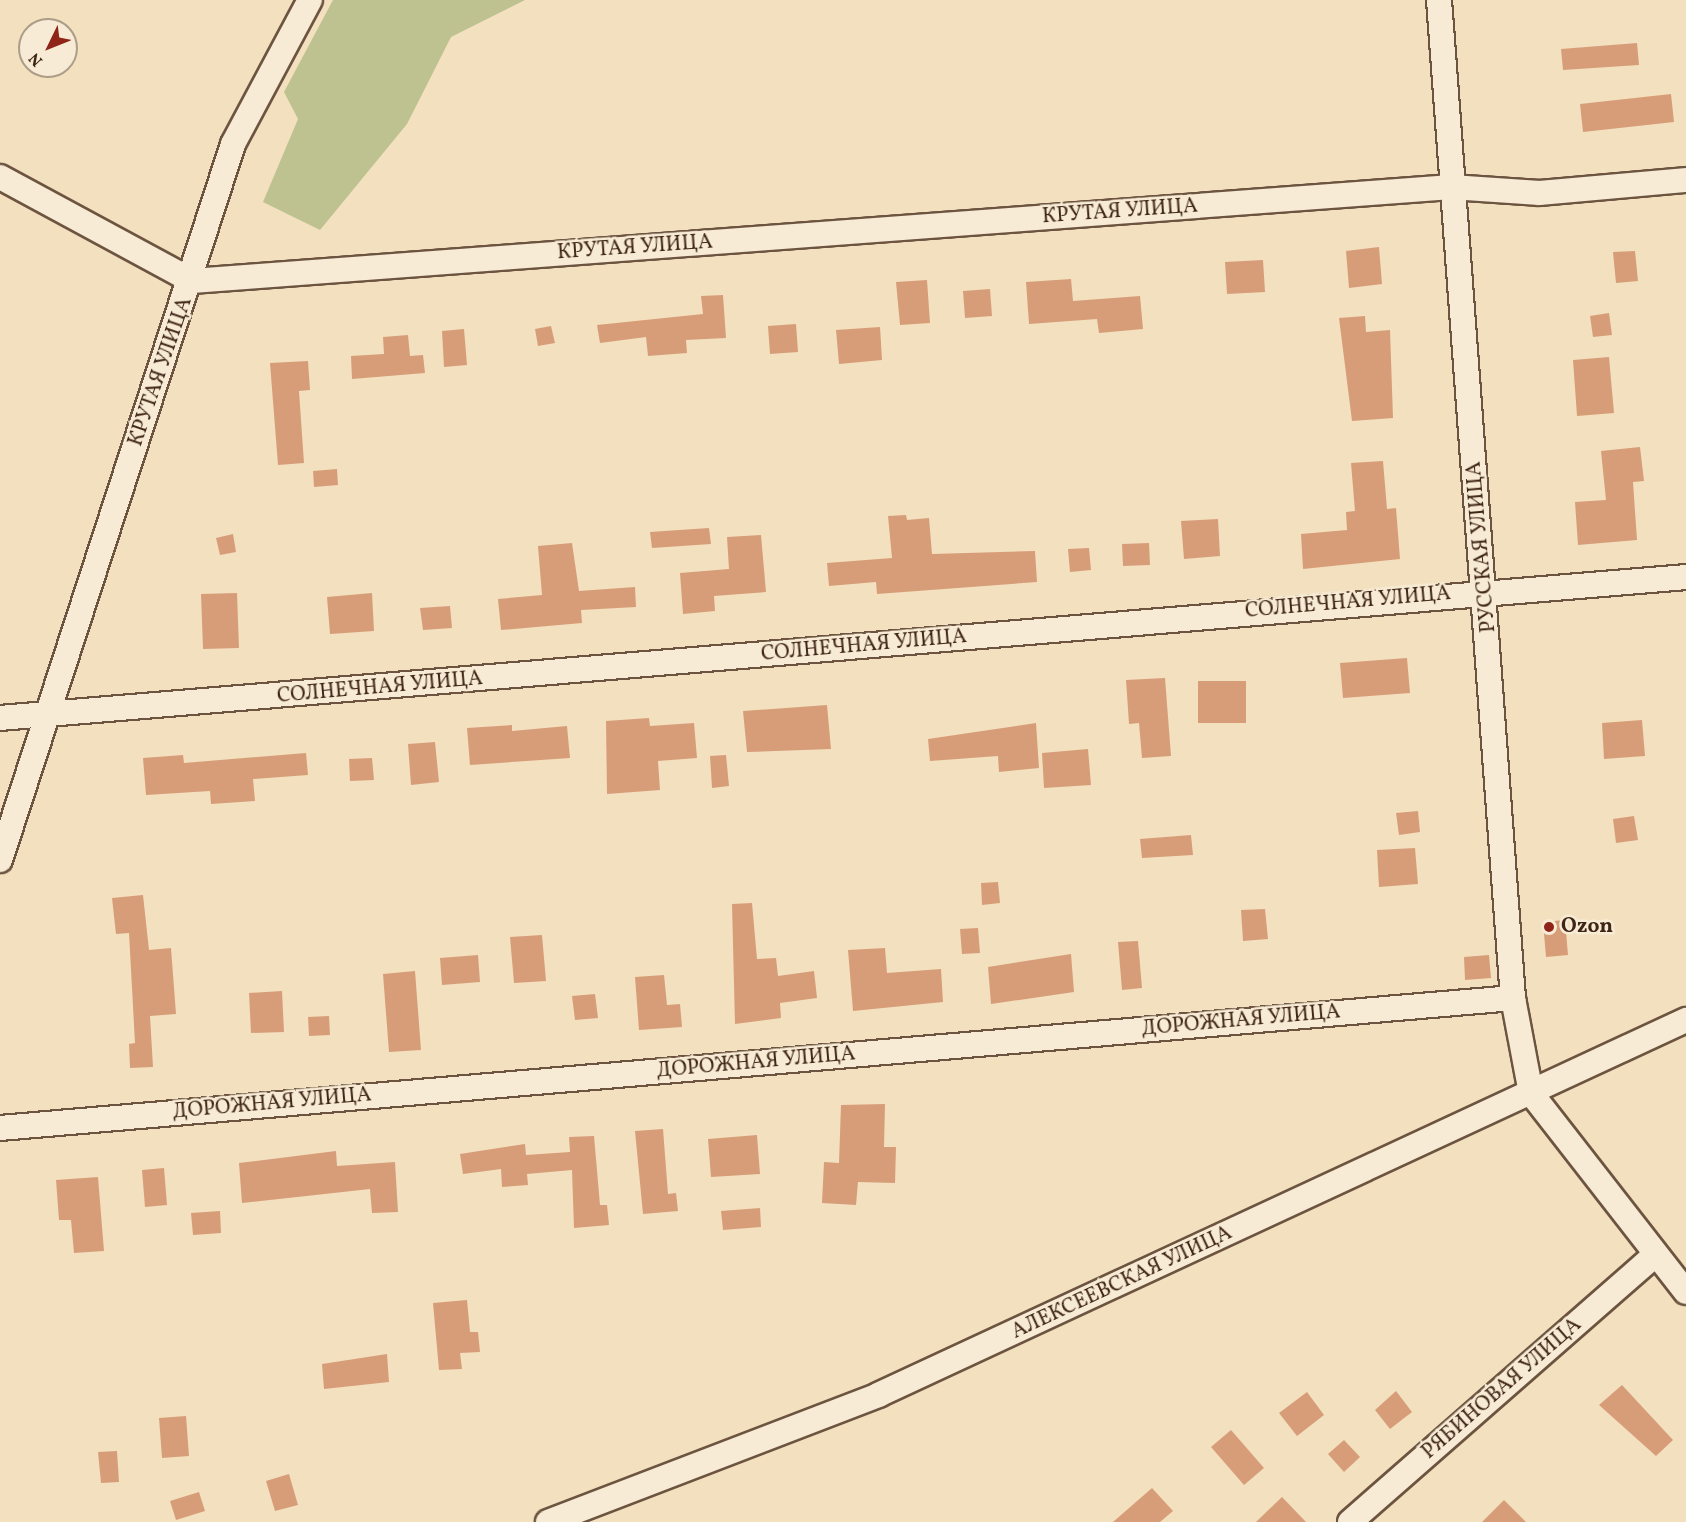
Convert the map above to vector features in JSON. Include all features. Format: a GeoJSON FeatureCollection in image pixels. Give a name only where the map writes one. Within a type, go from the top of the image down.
{"type":"FeatureCollection","features":[{"type":"Feature","properties":{"kind":"street"},"geometry":{"type":"LineString","coordinates":[[0,177],[192,281],[233,144],[310,0]]}},
{"type":"Feature","properties":{"kind":"street","name":"РУССКАЯ УЛИЦА"},"geometry":{"type":"LineString","coordinates":[[1439,0],[1451,187],[1486,591],[1513,998],[1530,1094]]}},
{"type":"Feature","properties":{"kind":"street","name":"КРУТАЯ УЛИЦА"},"geometry":{"type":"LineString","coordinates":[[0,860],[43,718],[192,281],[1451,187],[1540,193],[1686,180]]}},
{"type":"Feature","properties":{"kind":"street","name":"СОЛНЕЧНАЯ УЛИЦА"},"geometry":{"type":"LineString","coordinates":[[0,718],[43,718],[1486,591],[1686,577]]}},
{"type":"Feature","properties":{"kind":"street","name":"ДОРОЖНАЯ УЛИЦА"},"geometry":{"type":"LineString","coordinates":[[0,1128],[1513,998]]}},
{"type":"Feature","properties":{"kind":"street","name":"АЛЕКСЕЕВСКАЯ УЛИЦА"},"geometry":{"type":"LineString","coordinates":[[548,1522],[878,1395],[1686,1020]]}},
{"type":"Feature","properties":{"kind":"street"},"geometry":{"type":"LineString","coordinates":[[1530,1094],[1654,1256],[1686,1292]]}},
{"type":"Feature","properties":{"kind":"street","name":"РЯБИНОВАЯ УЛИЦА"},"geometry":{"type":"LineString","coordinates":[[1350,1522],[1654,1256]]}},
{"type":"Feature","properties":{"kind":"green space"},"geometry":{"type":"Polygon","coordinates":[[[333,0],[525,0],[451,37],[407,124],[320,230],[263,202],[298,119],[284,92],[333,0]]]}},
{"type":"Feature","properties":{"kind":"building"},"geometry":{"type":"Polygon","coordinates":[[[1637,43],[1639,65],[1563,70],[1561,49],[1637,43]]]}},
{"type":"Feature","properties":{"kind":"building"},"geometry":{"type":"Polygon","coordinates":[[[1671,94],[1674,122],[1583,132],[1580,104],[1671,94]]]}},
{"type":"Feature","properties":{"kind":"building"},"geometry":{"type":"Polygon","coordinates":[[[1379,247],[1382,284],[1349,288],[1346,251],[1379,247]]]}},
{"type":"Feature","properties":{"kind":"building"},"geometry":{"type":"Polygon","coordinates":[[[1635,251],[1638,281],[1616,283],[1613,252],[1635,251]]]}},
{"type":"Feature","properties":{"kind":"building"},"geometry":{"type":"Polygon","coordinates":[[[1263,260],[1265,292],[1227,294],[1225,262],[1263,260]]]}},
{"type":"Feature","properties":{"kind":"building"},"geometry":{"type":"Polygon","coordinates":[[[1071,279],[1073,301],[1140,296],[1143,329],[1099,333],[1097,319],[1029,324],[1026,282],[1071,279]]]}},
{"type":"Feature","properties":{"kind":"building"},"geometry":{"type":"Polygon","coordinates":[[[927,280],[930,323],[900,325],[896,282],[927,280]]]}},
{"type":"Feature","properties":{"kind":"building"},"geometry":{"type":"Polygon","coordinates":[[[990,289],[992,316],[965,318],[963,291],[990,289]]]}},
{"type":"Feature","properties":{"kind":"building"},"geometry":{"type":"Polygon","coordinates":[[[723,295],[726,338],[686,340],[687,353],[648,356],[646,337],[600,343],[597,325],[703,314],[701,296],[723,295]]]}},
{"type":"Feature","properties":{"kind":"building"},"geometry":{"type":"Polygon","coordinates":[[[1609,313],[1612,335],[1593,337],[1590,316],[1609,313]]]}},
{"type":"Feature","properties":{"kind":"building"},"geometry":{"type":"Polygon","coordinates":[[[1365,316],[1366,332],[1390,330],[1393,418],[1352,421],[1339,318],[1365,316]]]}},
{"type":"Feature","properties":{"kind":"building"},"geometry":{"type":"Polygon","coordinates":[[[796,324],[798,352],[770,354],[768,326],[796,324]]]}},
{"type":"Feature","properties":{"kind":"building"},"geometry":{"type":"Polygon","coordinates":[[[551,326],[555,343],[538,346],[535,329],[551,326]]]}},
{"type":"Feature","properties":{"kind":"building"},"geometry":{"type":"Polygon","coordinates":[[[880,327],[882,360],[839,364],[836,330],[880,327]]]}},
{"type":"Feature","properties":{"kind":"building"},"geometry":{"type":"Polygon","coordinates":[[[464,329],[467,365],[444,367],[442,331],[464,329]]]}},
{"type":"Feature","properties":{"kind":"building"},"geometry":{"type":"Polygon","coordinates":[[[408,335],[410,356],[423,355],[425,373],[352,379],[351,356],[384,354],[383,337],[408,335]]]}},
{"type":"Feature","properties":{"kind":"building"},"geometry":{"type":"Polygon","coordinates":[[[1609,357],[1614,413],[1577,416],[1573,360],[1609,357]]]}},
{"type":"Feature","properties":{"kind":"building"},"geometry":{"type":"Polygon","coordinates":[[[308,361],[310,390],[299,391],[304,463],[278,465],[270,363],[308,361]]]}},
{"type":"Feature","properties":{"kind":"building"},"geometry":{"type":"Polygon","coordinates":[[[1640,447],[1644,481],[1633,482],[1637,540],[1578,545],[1575,502],[1606,500],[1601,451],[1640,447]]]}},
{"type":"Feature","properties":{"kind":"building"},"geometry":{"type":"Polygon","coordinates":[[[1383,461],[1387,509],[1396,508],[1400,559],[1303,569],[1301,534],[1347,530],[1346,512],[1355,511],[1351,463],[1383,461]]]}},
{"type":"Feature","properties":{"kind":"building"},"geometry":{"type":"Polygon","coordinates":[[[337,469],[338,485],[314,487],[313,471],[337,469]]]}},
{"type":"Feature","properties":{"kind":"building"},"geometry":{"type":"Polygon","coordinates":[[[906,515],[907,520],[929,518],[932,554],[1035,551],[1037,582],[877,594],[876,582],[829,586],[827,563],[892,558],[888,516],[906,515]]]}},
{"type":"Feature","properties":{"kind":"building"},"geometry":{"type":"Polygon","coordinates":[[[1218,519],[1220,556],[1184,559],[1181,521],[1218,519]]]}},
{"type":"Feature","properties":{"kind":"building"},"geometry":{"type":"Polygon","coordinates":[[[709,528],[711,544],[652,548],[650,532],[709,528]]]}},
{"type":"Feature","properties":{"kind":"building"},"geometry":{"type":"Polygon","coordinates":[[[233,534],[236,552],[220,555],[216,538],[233,534]]]}},
{"type":"Feature","properties":{"kind":"building"},"geometry":{"type":"Polygon","coordinates":[[[761,535],[766,592],[714,596],[715,611],[683,614],[680,573],[729,569],[727,537],[761,535]]]}},
{"type":"Feature","properties":{"kind":"building"},"geometry":{"type":"Polygon","coordinates":[[[572,543],[579,591],[635,587],[636,607],[581,610],[582,623],[501,630],[498,599],[542,595],[538,546],[572,543]]]}},
{"type":"Feature","properties":{"kind":"building"},"geometry":{"type":"Polygon","coordinates":[[[1149,543],[1150,565],[1123,566],[1122,544],[1149,543]]]}},
{"type":"Feature","properties":{"kind":"building"},"geometry":{"type":"Polygon","coordinates":[[[1089,548],[1091,570],[1070,572],[1068,549],[1089,548]]]}},
{"type":"Feature","properties":{"kind":"building"},"geometry":{"type":"Polygon","coordinates":[[[237,593],[239,648],[203,649],[201,594],[237,593]]]}},
{"type":"Feature","properties":{"kind":"building"},"geometry":{"type":"Polygon","coordinates":[[[372,593],[374,631],[330,634],[327,597],[372,593]]]}},
{"type":"Feature","properties":{"kind":"building"},"geometry":{"type":"Polygon","coordinates":[[[450,606],[452,628],[423,630],[420,608],[450,606]]]}},
{"type":"Feature","properties":{"kind":"building"},"geometry":{"type":"Polygon","coordinates":[[[1407,658],[1410,693],[1343,698],[1340,663],[1407,658]]]}},
{"type":"Feature","properties":{"kind":"building"},"geometry":{"type":"Polygon","coordinates":[[[1165,678],[1171,756],[1142,758],[1139,723],[1129,724],[1126,680],[1165,678]]]}},
{"type":"Feature","properties":{"kind":"building"},"geometry":{"type":"Polygon","coordinates":[[[1198,681],[1246,681],[1246,723],[1198,723],[1198,681]]]}},
{"type":"Feature","properties":{"kind":"building"},"geometry":{"type":"Polygon","coordinates":[[[827,705],[831,749],[747,752],[743,711],[827,705]]]}},
{"type":"Feature","properties":{"kind":"building"},"geometry":{"type":"Polygon","coordinates":[[[649,718],[650,726],[694,723],[697,758],[658,761],[660,790],[607,794],[606,721],[649,718]]]}},
{"type":"Feature","properties":{"kind":"building"},"geometry":{"type":"Polygon","coordinates":[[[1642,720],[1645,756],[1604,759],[1602,723],[1642,720]]]}},
{"type":"Feature","properties":{"kind":"building"},"geometry":{"type":"Polygon","coordinates":[[[1036,723],[1039,768],[999,772],[998,756],[930,761],[928,739],[1036,723]]]}},
{"type":"Feature","properties":{"kind":"building"},"geometry":{"type":"Polygon","coordinates":[[[512,725],[512,731],[567,726],[570,758],[470,765],[467,728],[512,725]]]}},
{"type":"Feature","properties":{"kind":"building"},"geometry":{"type":"Polygon","coordinates":[[[435,742],[439,782],[411,785],[408,744],[435,742]]]}},
{"type":"Feature","properties":{"kind":"building"},"geometry":{"type":"Polygon","coordinates":[[[1088,749],[1091,785],[1044,788],[1042,753],[1088,749]]]}},
{"type":"Feature","properties":{"kind":"building"},"geometry":{"type":"Polygon","coordinates":[[[306,753],[308,775],[253,779],[255,801],[211,804],[210,791],[146,795],[143,758],[183,755],[184,763],[306,753]]]}},
{"type":"Feature","properties":{"kind":"building"},"geometry":{"type":"Polygon","coordinates":[[[726,755],[729,786],[712,788],[710,756],[726,755]]]}},
{"type":"Feature","properties":{"kind":"building"},"geometry":{"type":"Polygon","coordinates":[[[372,758],[374,780],[350,781],[349,759],[372,758]]]}},
{"type":"Feature","properties":{"kind":"building"},"geometry":{"type":"Polygon","coordinates":[[[1418,811],[1420,832],[1399,835],[1396,813],[1418,811]]]}},
{"type":"Feature","properties":{"kind":"building"},"geometry":{"type":"Polygon","coordinates":[[[1634,816],[1638,840],[1616,843],[1613,819],[1634,816]]]}},
{"type":"Feature","properties":{"kind":"building"},"geometry":{"type":"Polygon","coordinates":[[[1191,835],[1193,855],[1142,858],[1140,839],[1191,835]]]}},
{"type":"Feature","properties":{"kind":"building"},"geometry":{"type":"Polygon","coordinates":[[[1415,848],[1418,884],[1379,887],[1377,850],[1415,848]]]}},
{"type":"Feature","properties":{"kind":"building"},"geometry":{"type":"Polygon","coordinates":[[[998,882],[1000,903],[982,905],[981,883],[998,882]]]}},
{"type":"Feature","properties":{"kind":"building"},"geometry":{"type":"Polygon","coordinates":[[[143,895],[149,950],[171,948],[176,1014],[150,1016],[153,1067],[130,1068],[129,1044],[135,1043],[129,933],[116,934],[112,898],[143,895]]]}},
{"type":"Feature","properties":{"kind":"building"},"geometry":{"type":"Polygon","coordinates":[[[752,903],[757,959],[776,958],[778,976],[814,971],[817,998],[780,1003],[781,1018],[735,1024],[732,904],[752,903]]]}},
{"type":"Feature","properties":{"kind":"building"},"geometry":{"type":"Polygon","coordinates":[[[1265,909],[1268,939],[1243,941],[1241,910],[1265,909]]]}},
{"type":"Feature","properties":{"kind":"building"},"geometry":{"type":"Polygon","coordinates":[[[1565,920],[1568,955],[1546,957],[1543,922],[1565,920]]]}},
{"type":"Feature","properties":{"kind":"building"},"geometry":{"type":"Polygon","coordinates":[[[978,928],[980,953],[962,954],[960,929],[978,928]]]}},
{"type":"Feature","properties":{"kind":"building"},"geometry":{"type":"Polygon","coordinates":[[[542,935],[546,981],[514,983],[510,937],[542,935]]]}},
{"type":"Feature","properties":{"kind":"building"},"geometry":{"type":"Polygon","coordinates":[[[1138,941],[1142,988],[1122,990],[1118,942],[1138,941]]]}},
{"type":"Feature","properties":{"kind":"building"},"geometry":{"type":"Polygon","coordinates":[[[885,948],[887,973],[941,969],[943,1002],[853,1011],[848,950],[885,948]]]}},
{"type":"Feature","properties":{"kind":"building"},"geometry":{"type":"Polygon","coordinates":[[[1071,954],[1074,992],[991,1004],[988,967],[1071,954]]]}},
{"type":"Feature","properties":{"kind":"building"},"geometry":{"type":"Polygon","coordinates":[[[478,955],[480,982],[442,985],[440,958],[478,955]]]}},
{"type":"Feature","properties":{"kind":"building"},"geometry":{"type":"Polygon","coordinates":[[[1489,955],[1491,978],[1465,980],[1464,957],[1489,955]]]}},
{"type":"Feature","properties":{"kind":"building"},"geometry":{"type":"Polygon","coordinates":[[[415,971],[421,1050],[389,1052],[383,974],[415,971]]]}},
{"type":"Feature","properties":{"kind":"building"},"geometry":{"type":"Polygon","coordinates":[[[664,975],[667,1005],[680,1004],[682,1027],[639,1030],[635,977],[664,975]]]}},
{"type":"Feature","properties":{"kind":"building"},"geometry":{"type":"Polygon","coordinates":[[[282,991],[284,1032],[251,1033],[249,993],[282,991]]]}},
{"type":"Feature","properties":{"kind":"building"},"geometry":{"type":"Polygon","coordinates":[[[595,994],[598,1018],[575,1020],[572,996],[595,994]]]}},
{"type":"Feature","properties":{"kind":"building"},"geometry":{"type":"Polygon","coordinates":[[[329,1016],[330,1035],[309,1036],[308,1017],[329,1016]]]}},
{"type":"Feature","properties":{"kind":"building"},"geometry":{"type":"Polygon","coordinates":[[[885,1104],[884,1147],[896,1147],[895,1183],[858,1182],[856,1205],[822,1203],[824,1162],[839,1163],[841,1105],[885,1104]]]}},
{"type":"Feature","properties":{"kind":"building"},"geometry":{"type":"Polygon","coordinates":[[[663,1129],[668,1194],[676,1193],[678,1211],[643,1214],[635,1131],[663,1129]]]}},
{"type":"Feature","properties":{"kind":"building"},"geometry":{"type":"Polygon","coordinates":[[[757,1135],[760,1174],[711,1177],[708,1139],[757,1135]]]}},
{"type":"Feature","properties":{"kind":"building"},"geometry":{"type":"Polygon","coordinates":[[[594,1136],[600,1205],[607,1205],[609,1225],[574,1228],[572,1170],[527,1174],[528,1185],[502,1187],[501,1169],[463,1174],[460,1154],[525,1144],[526,1155],[570,1152],[569,1137],[594,1136]]]}},
{"type":"Feature","properties":{"kind":"building"},"geometry":{"type":"Polygon","coordinates":[[[336,1151],[337,1166],[395,1162],[398,1212],[372,1213],[370,1189],[242,1203],[239,1163],[336,1151]]]}},
{"type":"Feature","properties":{"kind":"building"},"geometry":{"type":"Polygon","coordinates":[[[164,1168],[167,1205],[145,1207],[142,1170],[164,1168]]]}},
{"type":"Feature","properties":{"kind":"building"},"geometry":{"type":"Polygon","coordinates":[[[98,1177],[104,1251],[74,1253],[71,1220],[59,1220],[56,1180],[98,1177]]]}},
{"type":"Feature","properties":{"kind":"building"},"geometry":{"type":"Polygon","coordinates":[[[760,1208],[761,1227],[723,1230],[721,1211],[760,1208]]]}},
{"type":"Feature","properties":{"kind":"building"},"geometry":{"type":"Polygon","coordinates":[[[220,1211],[221,1233],[193,1235],[191,1213],[220,1211]]]}},
{"type":"Feature","properties":{"kind":"building"},"geometry":{"type":"Polygon","coordinates":[[[467,1300],[470,1332],[478,1332],[480,1352],[460,1353],[462,1369],[439,1370],[433,1303],[467,1300]]]}},
{"type":"Feature","properties":{"kind":"building"},"geometry":{"type":"Polygon","coordinates":[[[387,1354],[389,1382],[324,1389],[322,1364],[387,1354]]]}},
{"type":"Feature","properties":{"kind":"building"},"geometry":{"type":"Polygon","coordinates":[[[1622,1385],[1673,1440],[1656,1456],[1599,1405],[1622,1385]]]}},
{"type":"Feature","properties":{"kind":"building"},"geometry":{"type":"Polygon","coordinates":[[[1396,1391],[1412,1412],[1390,1429],[1375,1410],[1396,1391]]]}},
{"type":"Feature","properties":{"kind":"building"},"geometry":{"type":"Polygon","coordinates":[[[1307,1392],[1324,1415],[1297,1436],[1279,1413],[1307,1392]]]}},
{"type":"Feature","properties":{"kind":"building"},"geometry":{"type":"Polygon","coordinates":[[[186,1416],[189,1456],[162,1458],[159,1418],[186,1416]]]}},
{"type":"Feature","properties":{"kind":"building"},"geometry":{"type":"Polygon","coordinates":[[[1231,1430],[1264,1468],[1244,1485],[1211,1447],[1231,1430]]]}},
{"type":"Feature","properties":{"kind":"building"},"geometry":{"type":"Polygon","coordinates":[[[1344,1440],[1360,1457],[1344,1472],[1328,1454],[1344,1440]]]}},
{"type":"Feature","properties":{"kind":"building"},"geometry":{"type":"Polygon","coordinates":[[[117,1451],[119,1482],[101,1483],[98,1452],[117,1451]]]}},
{"type":"Feature","properties":{"kind":"building"},"geometry":{"type":"Polygon","coordinates":[[[289,1474],[298,1505],[275,1511],[266,1481],[289,1474]]]}},
{"type":"Feature","properties":{"kind":"building"},"geometry":{"type":"Polygon","coordinates":[[[1152,1488],[1173,1511],[1160,1522],[1113,1522],[1152,1488]]]}},
{"type":"Feature","properties":{"kind":"building"},"geometry":{"type":"Polygon","coordinates":[[[199,1492],[205,1511],[176,1520],[170,1501],[199,1492]]]}},
{"type":"Feature","properties":{"kind":"building"},"geometry":{"type":"Polygon","coordinates":[[[1282,1497],[1306,1522],[1256,1522],[1282,1497]]]}},
{"type":"Feature","properties":{"kind":"building"},"geometry":{"type":"Polygon","coordinates":[[[1504,1500],[1526,1522],[1482,1522],[1504,1500]]]}},
{"type":"Feature","properties":{"kind":"place","name":"Ozon"},"geometry":{"type":"Point","coordinates":[1549,927]}}]}
